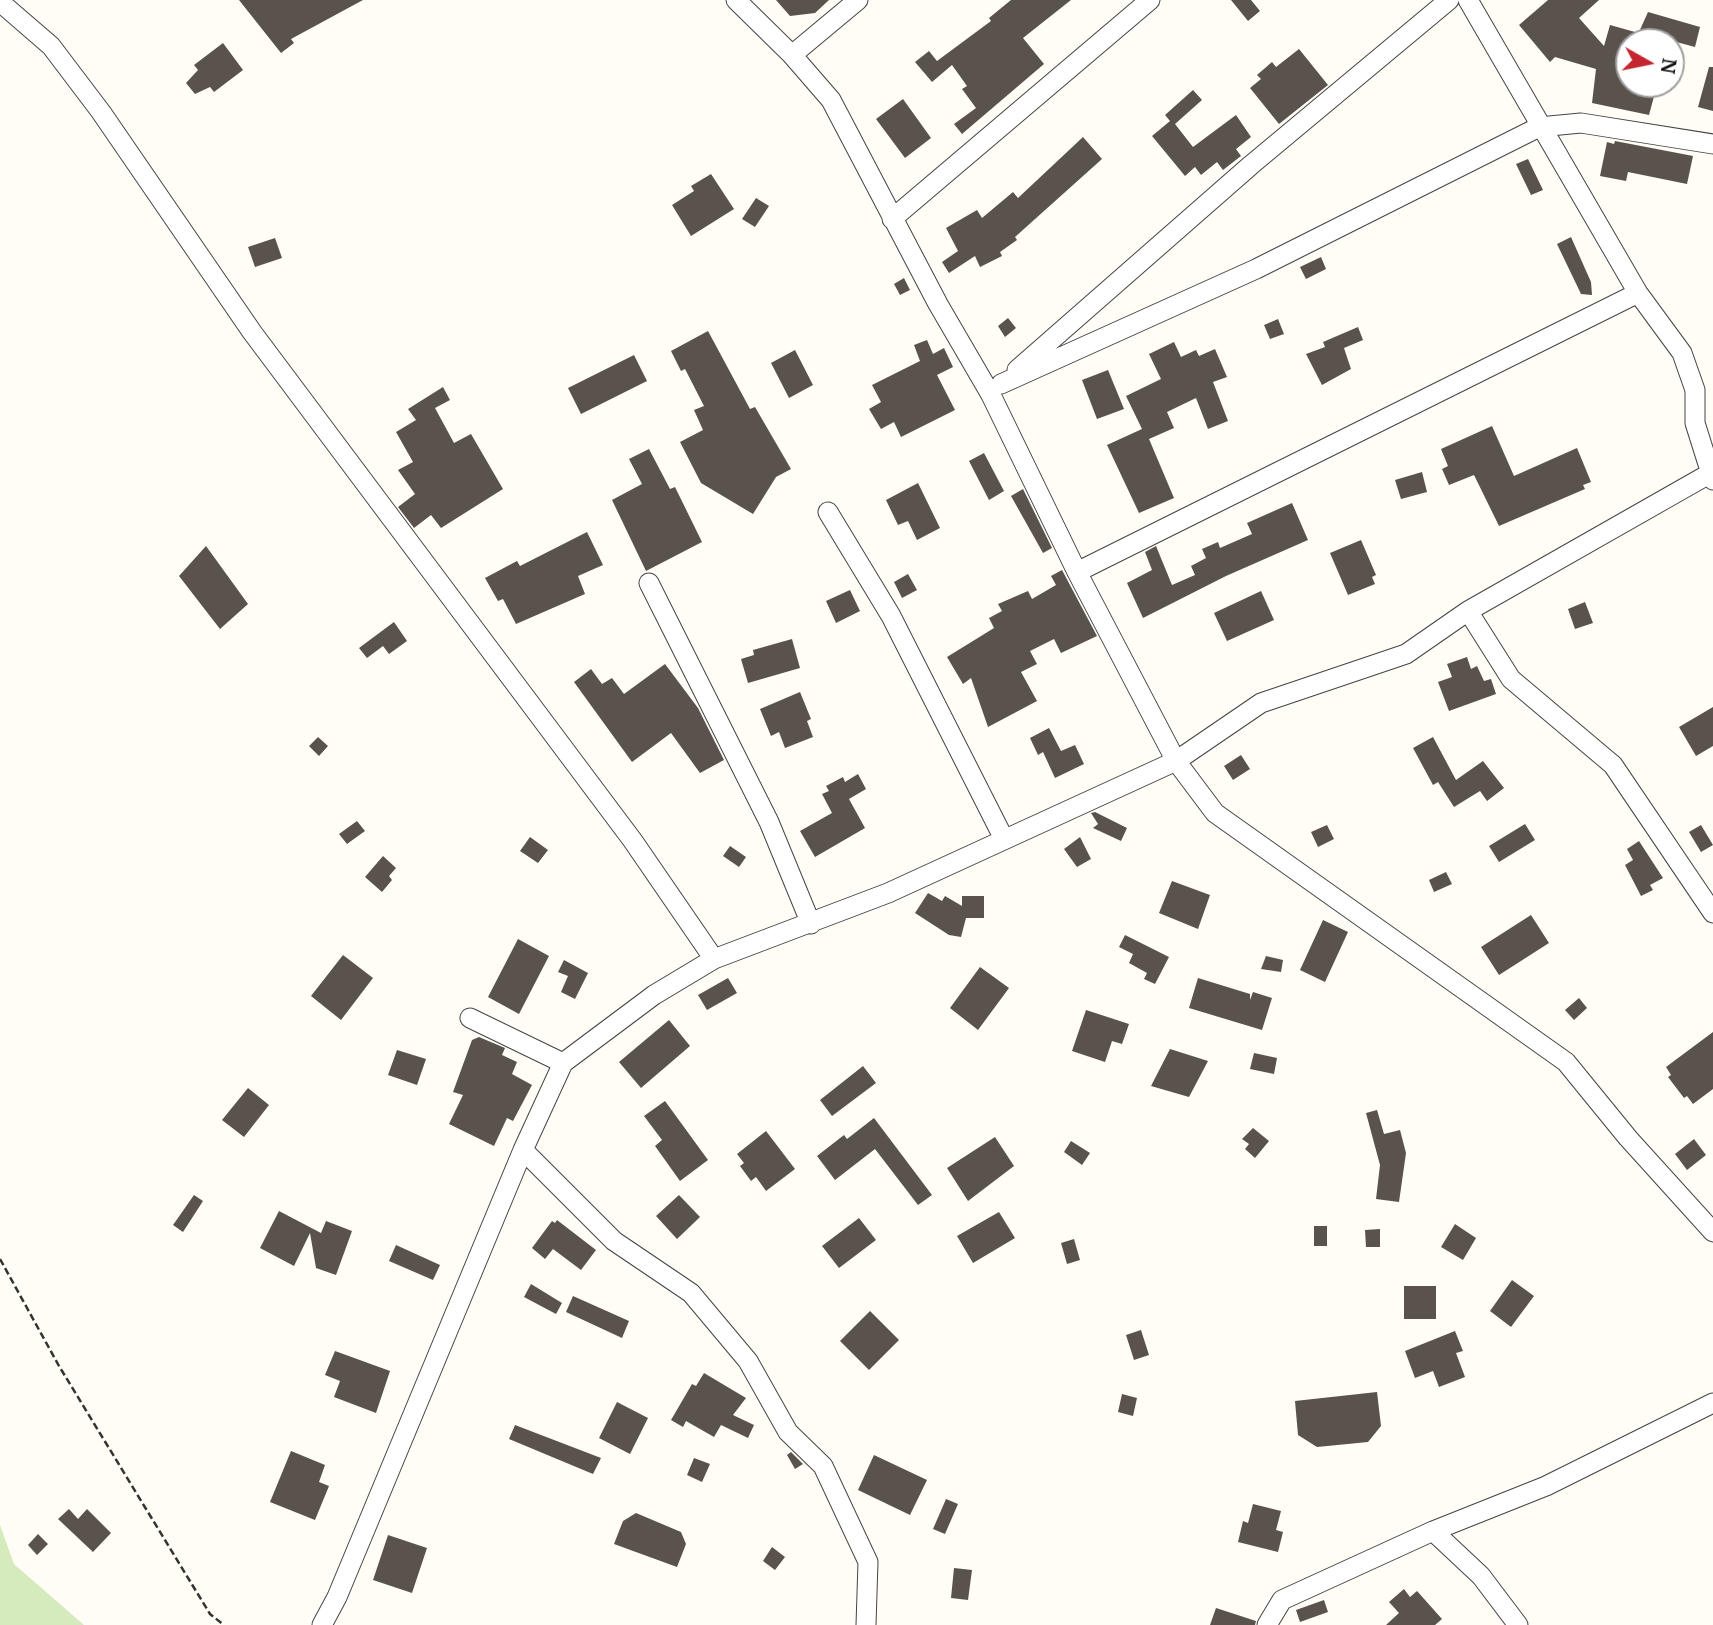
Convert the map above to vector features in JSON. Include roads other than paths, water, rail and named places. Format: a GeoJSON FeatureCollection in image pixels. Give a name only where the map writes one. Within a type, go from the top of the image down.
{"type":"FeatureCollection","features":[{"type":"Feature","properties":{"kind":"street"},"geometry":{"type":"LineString","coordinates":[[736,0],[792,55],[831,100],[892,219],[996,390],[1077,572],[1176,761],[1215,813],[1566,1062],[1628,1139],[1713,1232]]}},
{"type":"Feature","properties":{"kind":"street"},"geometry":{"type":"LineString","coordinates":[[792,55],[858,0]]}},
{"type":"Feature","properties":{"kind":"street"},"geometry":{"type":"LineString","coordinates":[[892,219],[1150,0]]}},
{"type":"Feature","properties":{"kind":"street"},"geometry":{"type":"LineString","coordinates":[[996,390],[1251,165],[1449,0]]}},
{"type":"Feature","properties":{"kind":"street"},"geometry":{"type":"LineString","coordinates":[[322,1625],[337,1597],[523,1150],[563,1063],[654,995],[714,960],[888,893],[1176,761],[1261,703],[1406,654],[1468,611],[1711,477],[1704,424],[1682,353],[1638,293],[1539,127],[1468,0]]}},
{"type":"Feature","properties":{"kind":"street"},"geometry":{"type":"LineString","coordinates":[[0,2],[51,47],[101,112],[252,332],[625,831],[714,960]]}},
{"type":"Feature","properties":{"kind":"street"},"geometry":{"type":"LineString","coordinates":[[996,390],[1256,269],[1539,127],[1581,123],[1713,144]]}},
{"type":"Feature","properties":{"kind":"street"},"geometry":{"type":"LineString","coordinates":[[1077,572],[1638,293]]}},
{"type":"Feature","properties":{"kind":"street"},"geometry":{"type":"LineString","coordinates":[[828,512],[891,615],[1004,839]]}},
{"type":"Feature","properties":{"kind":"street"},"geometry":{"type":"LineString","coordinates":[[649,583],[769,822],[811,924]]}},
{"type":"Feature","properties":{"kind":"street"},"geometry":{"type":"LineString","coordinates":[[1468,611],[1511,679],[1613,765],[1713,913]]}},
{"type":"Feature","properties":{"kind":"street"},"geometry":{"type":"LineString","coordinates":[[470,1018],[563,1063]]}},
{"type":"Feature","properties":{"kind":"street"},"geometry":{"type":"LineString","coordinates":[[523,1150],[614,1241],[691,1293],[748,1361],[788,1432],[823,1466],[868,1562],[866,1625]]}},
{"type":"Feature","properties":{"kind":"street"},"geometry":{"type":"LineString","coordinates":[[1268,1625],[1282,1600],[1433,1531],[1546,1486],[1713,1404]]}},
{"type":"Feature","properties":{"kind":"street"},"geometry":{"type":"LineString","coordinates":[[1433,1531],[1481,1576],[1518,1625]]}}]}
